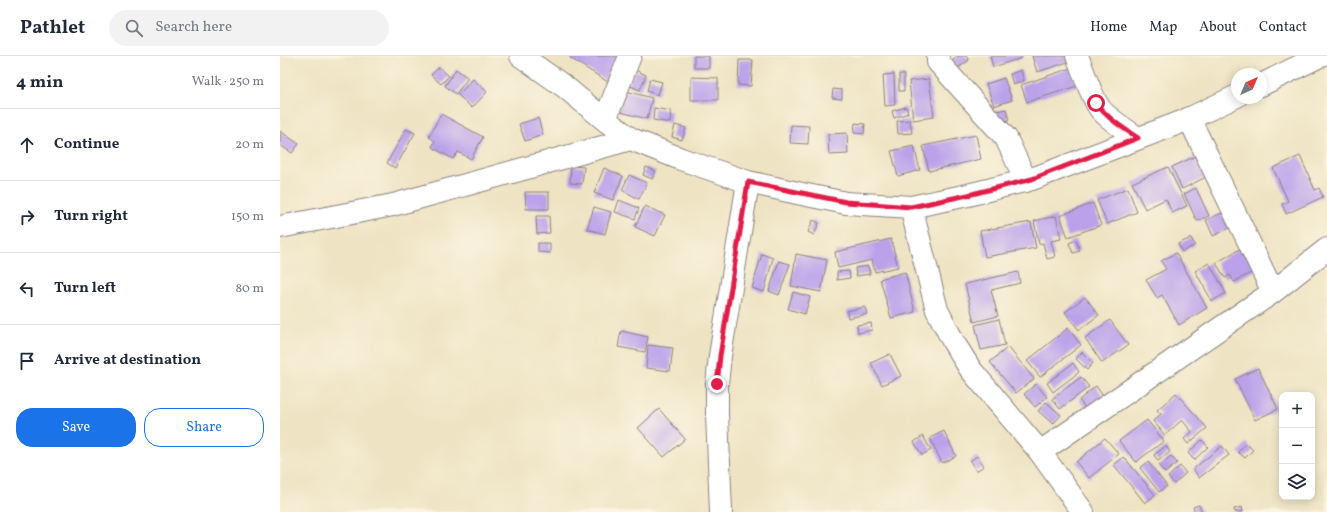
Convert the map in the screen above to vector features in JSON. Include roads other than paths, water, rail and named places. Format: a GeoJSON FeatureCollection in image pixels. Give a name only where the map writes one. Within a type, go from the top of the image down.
{"type":"FeatureCollection","features":[{"type":"Feature","properties":{"kind":"street"},"geometry":{"type":"LineString","coordinates":[[521,56],[631,139],[681,159],[748,182],[846,202],[911,207],[1026,181],[1189,118],[1231,99]]}},
{"type":"Feature","properties":{"kind":"street"},"geometry":{"type":"LineString","coordinates":[[605,120],[630,56]]}},
{"type":"Feature","properties":{"kind":"street"},"geometry":{"type":"LineString","coordinates":[[938,56],[938,62],[1006,138],[1026,181]]}},
{"type":"Feature","properties":{"kind":"street"},"geometry":{"type":"LineString","coordinates":[[1077,56],[1096,103],[1111,120],[1138,138]]}},
{"type":"Feature","properties":{"kind":"street"},"geometry":{"type":"LineString","coordinates":[[1267,82],[1320,56]]}},
{"type":"Feature","properties":{"kind":"street"},"geometry":{"type":"LineString","coordinates":[[1189,118],[1272,292]]}},
{"type":"Feature","properties":{"kind":"street"},"geometry":{"type":"LineString","coordinates":[[280,227],[393,205],[631,139]]}},
{"type":"Feature","properties":{"kind":"street"},"geometry":{"type":"LineString","coordinates":[[720,512],[717,384],[720,356],[748,182]]}},
{"type":"Feature","properties":{"kind":"street"},"geometry":{"type":"LineString","coordinates":[[911,207],[937,310],[954,343],[971,370],[1040,452],[1083,512]]}},
{"type":"Feature","properties":{"kind":"street"},"geometry":{"type":"LineString","coordinates":[[1040,452],[1272,292],[1327,249]]}}]}
